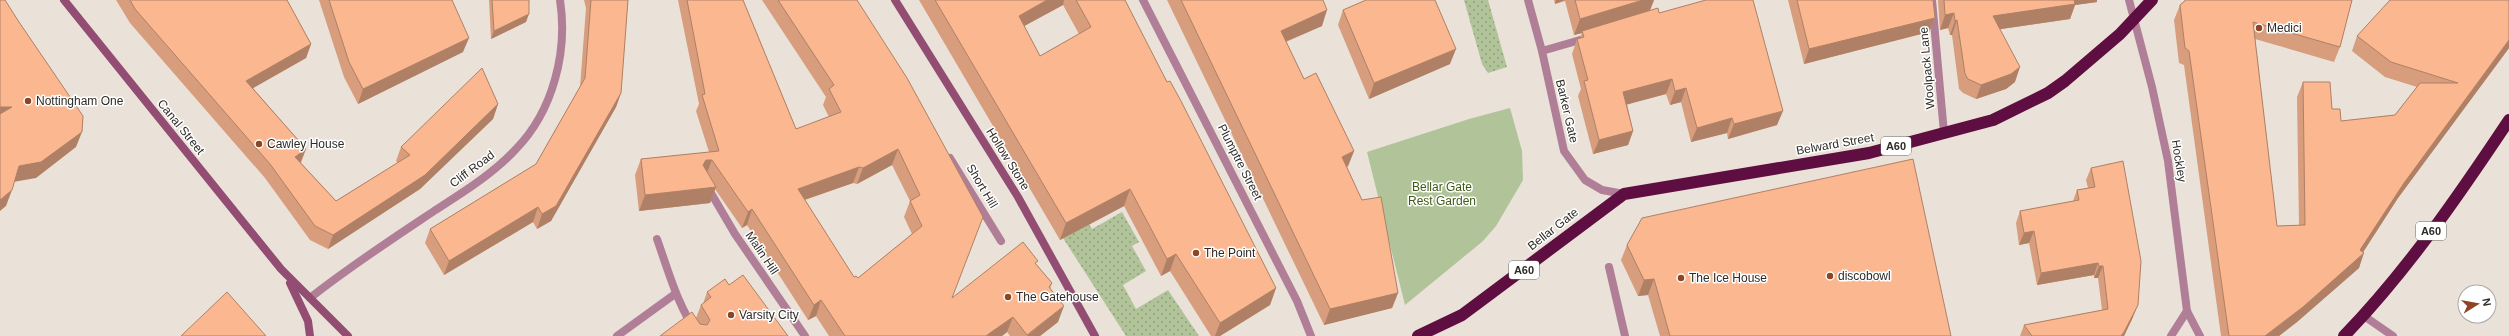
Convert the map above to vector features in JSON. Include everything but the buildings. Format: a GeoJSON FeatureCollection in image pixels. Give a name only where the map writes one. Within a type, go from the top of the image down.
{"type":"FeatureCollection","features":[{"type":"Feature","properties":{"kind":"highway","name":"A60"},"geometry":{"type":"LineString","coordinates":[[2134,18],[2152,0]]}},
{"type":"Feature","properties":{"kind":"highway","name":"Belward Street"},"geometry":{"type":"LineString","coordinates":[[1624,194],[1869,153],[1993,120],[2048,93],[2120,34],[2134,18]]}},
{"type":"Feature","properties":{"kind":"highway","name":"A60"},"geometry":{"type":"LineString","coordinates":[[2344,336],[2364,316],[2410,261],[2509,120]]}},
{"type":"Feature","properties":{"kind":"highway","name":"Bellar Gate"},"geometry":{"type":"LineString","coordinates":[[1418,336],[1462,315],[1624,194]]}},
{"type":"Feature","properties":{"kind":"street","name":"Canal Street"},"geometry":{"type":"LineString","coordinates":[[64,0],[281,269],[294,289],[308,321],[310,336]]}},
{"type":"Feature","properties":{"kind":"street","name":"Cliff Road"},"geometry":{"type":"LineString","coordinates":[[310,298],[476,183],[516,150],[535,123],[554,83],[563,35],[560,0]]}},
{"type":"Feature","properties":{"kind":"street","name":"Hollow Stone"},"geometry":{"type":"LineString","coordinates":[[895,0],[1018,197],[1095,336]]}},
{"type":"Feature","properties":{"kind":"street","name":"Plumptre Street"},"geometry":{"type":"LineString","coordinates":[[1143,0],[1297,301],[1311,336]]}},
{"type":"Feature","properties":{"kind":"street","name":"Barker Gate"},"geometry":{"type":"LineString","coordinates":[[1528,0],[1542,52],[1564,151],[1585,180],[1602,190],[1624,194]]}},
{"type":"Feature","properties":{"kind":"street","name":"Woolpack Lane"},"geometry":{"type":"LineString","coordinates":[[1932,0],[1944,133]]}},
{"type":"Feature","properties":{"kind":"street","name":"Hockley"},"geometry":{"type":"LineString","coordinates":[[2129,0],[2168,161],[2187,311],[2200,336]]}},
{"type":"Feature","properties":{"kind":"street"},"geometry":{"type":"LineString","coordinates":[[1542,52],[1595,35]]}},
{"type":"Feature","properties":{"kind":"street","name":"Short Hill"},"geometry":{"type":"LineString","coordinates":[[945,150],[1001,241]]}},
{"type":"Feature","properties":{"kind":"street","name":"Malin Hill"},"geometry":{"type":"LineString","coordinates":[[703,180],[735,234],[805,336]]}},
{"type":"Feature","properties":{"kind":"street"},"geometry":{"type":"LineString","coordinates":[[657,239],[675,294],[687,319],[699,336]]}},
{"type":"Feature","properties":{"kind":"street"},"geometry":{"type":"LineString","coordinates":[[1609,267],[1626,336]]}},
{"type":"Feature","properties":{"kind":"street","name":"Canal Street"},"geometry":{"type":"LineString","coordinates":[[281,269],[348,336]]}},
{"type":"Feature","properties":{"kind":"street"},"geometry":{"type":"LineString","coordinates":[[617,336],[675,294]]}},
{"type":"Feature","properties":{"kind":"street"},"geometry":{"type":"LineString","coordinates":[[2171,336],[2187,311]]}},
{"type":"Feature","properties":{"kind":"street"},"geometry":{"type":"LineString","coordinates":[[2364,316],[2393,336]]}},
{"type":"Feature","properties":{"kind":"green space"},"geometry":{"type":"Polygon","coordinates":[[[1464,0],[1488,0],[1507,67],[1488,73],[1482,64],[1464,0]]]}},
{"type":"Feature","properties":{"kind":"green space","name":"Bellar Gate Rest Garden"},"geometry":{"type":"Polygon","coordinates":[[[1510,108],[1522,151],[1523,180],[1496,226],[1483,241],[1405,305],[1367,152],[1469,119],[1510,108]]]}},
{"type":"Feature","properties":{"kind":"green space"},"geometry":{"type":"Polygon","coordinates":[[[1122,212],[1139,242],[1132,246],[1146,271],[1123,285],[1136,309],[1168,290],[1199,336],[1126,336],[1063,238],[1089,224],[1092,229],[1122,212]]]}},
{"type":"Feature","properties":{"kind":"place","name":"Medici"},"geometry":{"type":"Point","coordinates":[2259,28]}},
{"type":"Feature","properties":{"kind":"place","name":"Nottingham One"},"geometry":{"type":"Point","coordinates":[28,101]}},
{"type":"Feature","properties":{"kind":"place","name":"Cawley House"},"geometry":{"type":"Point","coordinates":[259,144]}},
{"type":"Feature","properties":{"kind":"place","name":"The Point"},"geometry":{"type":"Point","coordinates":[1196,253]}},
{"type":"Feature","properties":{"kind":"place","name":"discobowl"},"geometry":{"type":"Point","coordinates":[1830,276]}},
{"type":"Feature","properties":{"kind":"place","name":"The Ice House"},"geometry":{"type":"Point","coordinates":[1681,278]}},
{"type":"Feature","properties":{"kind":"place","name":"The Gatehouse"},"geometry":{"type":"Point","coordinates":[1008,297]}},
{"type":"Feature","properties":{"kind":"place","name":"Varsity City"},"geometry":{"type":"Point","coordinates":[731,315]}}]}
